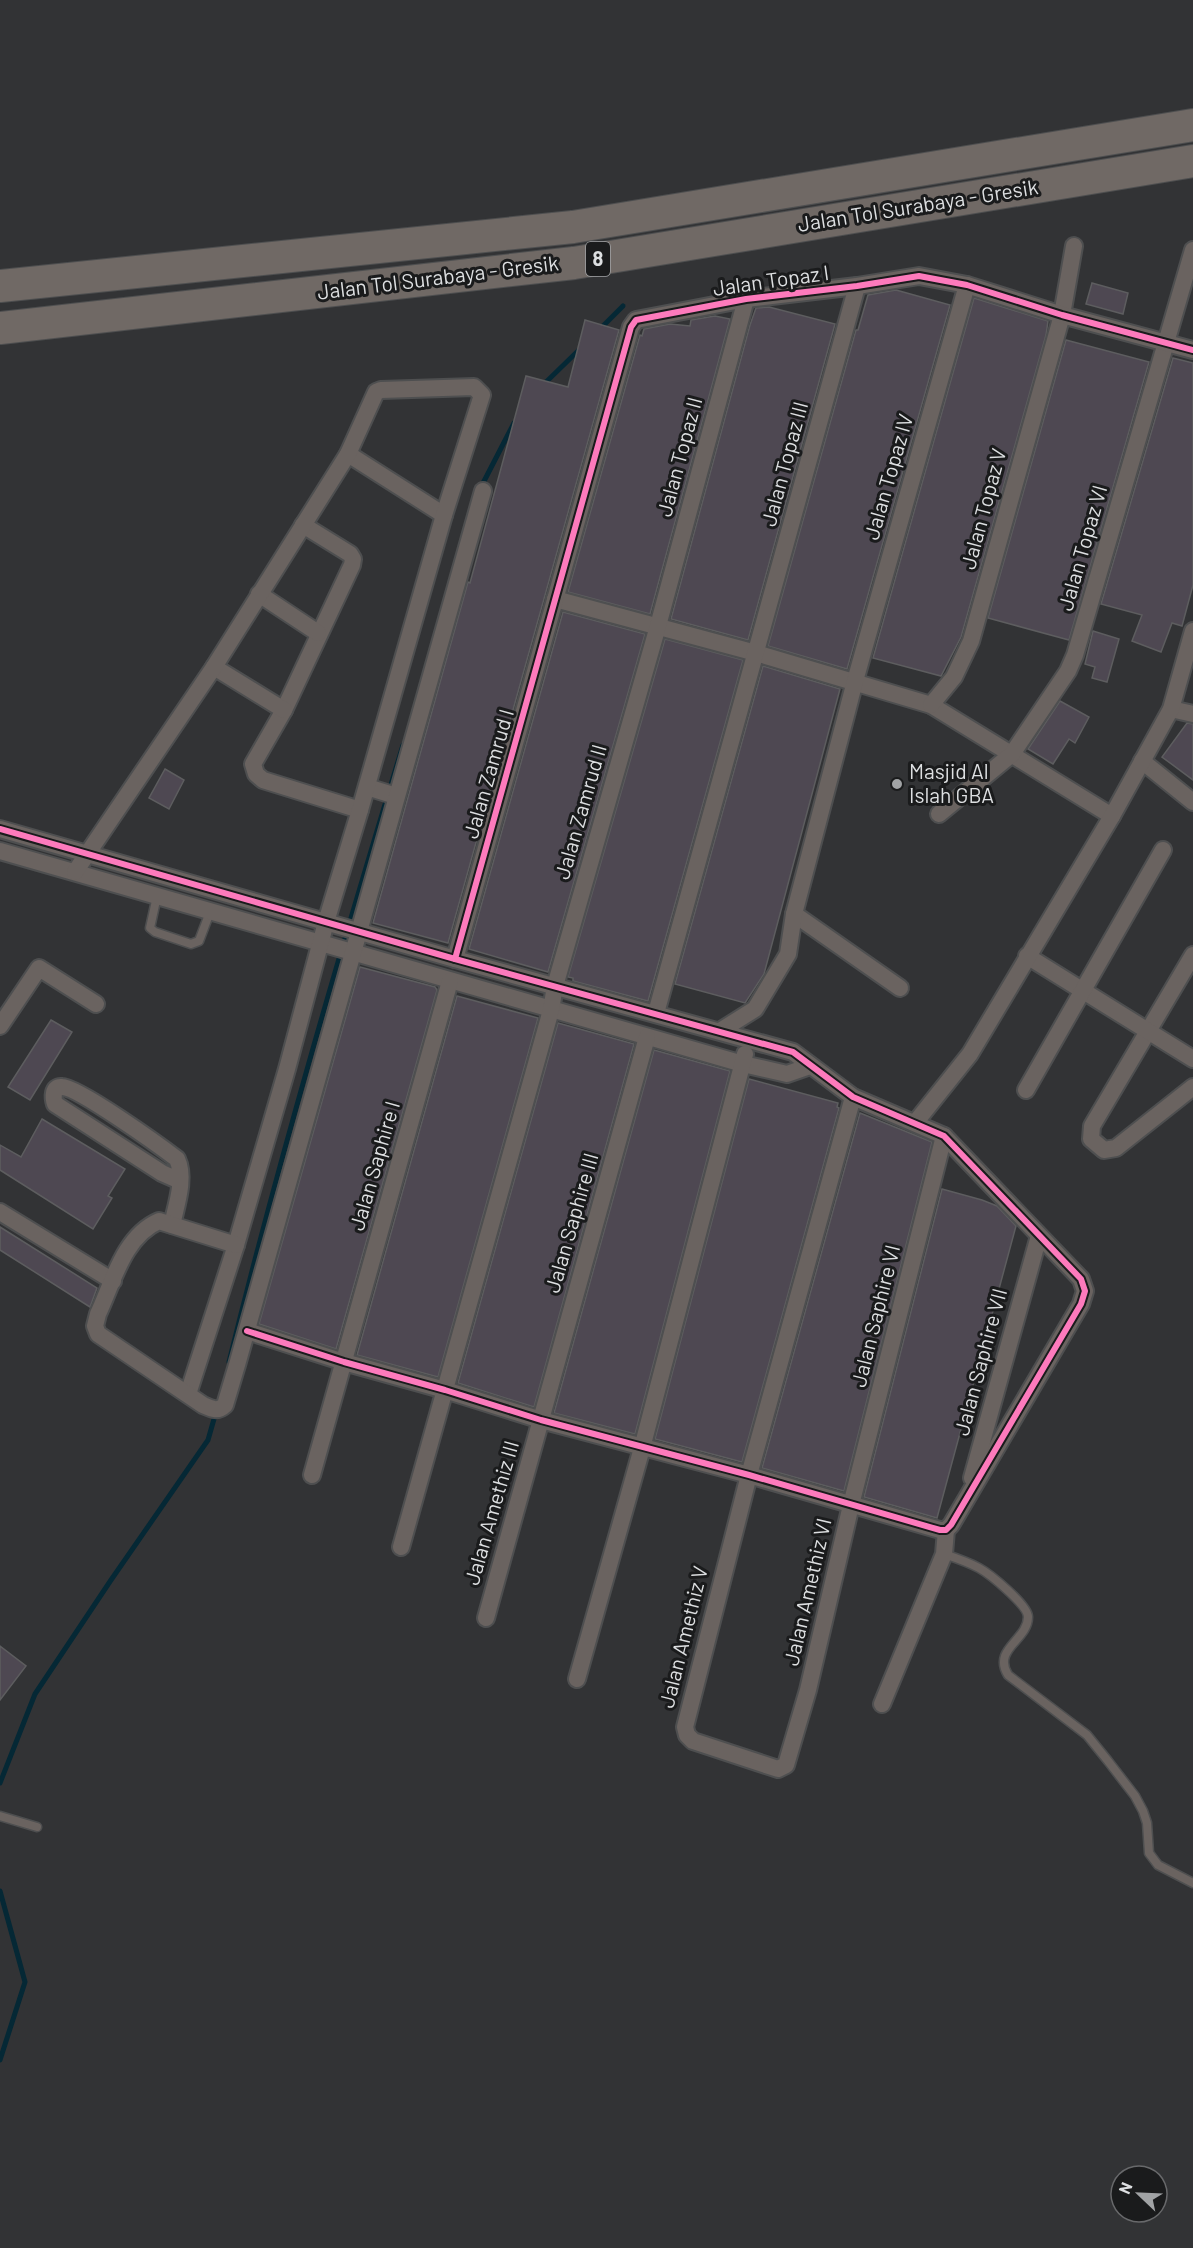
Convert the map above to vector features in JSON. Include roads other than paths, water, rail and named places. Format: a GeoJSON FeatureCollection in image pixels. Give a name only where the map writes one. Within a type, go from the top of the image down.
{"type":"FeatureCollection","features":[{"type":"Feature","properties":{"kind":"highway","name":"Jalan Tol Surabaya - Gresik"},"geometry":{"type":"LineString","coordinates":[[0,286],[573,227],[1193,125]]}},
{"type":"Feature","properties":{"kind":"highway","name":"Jalan Tol Surabaya - Gresik"},"geometry":{"type":"LineString","coordinates":[[0,328],[574,262],[1193,160]]}},
{"type":"Feature","properties":{"kind":"street","name":"Jalan Topaz V"},"geometry":{"type":"LineString","coordinates":[[931,705],[954,677],[971,641],[1062,315],[1074,246]]}},
{"type":"Feature","properties":{"kind":"street","name":"Jalan Topaz VI"},"geometry":{"type":"LineString","coordinates":[[939,814],[1012,754],[1068,671],[1075,655],[1193,250]]}},
{"type":"Feature","properties":{"kind":"street","name":"Jalan Topaz I"},"geometry":{"type":"LineString","coordinates":[[555,599],[631,327],[636,320],[645,316],[747,299],[919,276],[967,285],[1062,315],[1193,350]]}},
{"type":"Feature","properties":{"kind":"street","name":"Jalan Topaz IV"},"geometry":{"type":"LineString","coordinates":[[720,1031],[755,1009],[788,954],[794,914],[855,681],[967,285]]}},
{"type":"Feature","properties":{"kind":"street","name":"Jalan Topaz III"},"geometry":{"type":"LineString","coordinates":[[656,1013],[857,286]]}},
{"type":"Feature","properties":{"kind":"street","name":"Jalan Topaz II"},"geometry":{"type":"LineString","coordinates":[[658,626],[747,299]]}},
{"type":"Feature","properties":{"kind":"street"},"geometry":{"type":"LineString","coordinates":[[75,873],[214,667],[348,454],[376,392],[381,390],[477,388],[482,395],[444,515],[381,792],[355,930],[337,949],[287,1069],[236,1245],[188,1395]]}},
{"type":"Feature","properties":{"kind":"street"},"geometry":{"type":"LineString","coordinates":[[348,454],[444,515]]}},
{"type":"Feature","properties":{"kind":"street"},"geometry":{"type":"LineString","coordinates":[[236,1245],[159,1221],[141,1231],[130,1246],[113,1281],[95,1326],[98,1334],[188,1395],[216,1409],[225,1405],[247,1331],[337,949],[330,923],[360,810],[381,792],[483,491]]}},
{"type":"Feature","properties":{"kind":"street"},"geometry":{"type":"LineString","coordinates":[[303,525],[350,554],[353,559],[284,710],[253,764],[256,774],[262,780],[360,810]]}},
{"type":"Feature","properties":{"kind":"street"},"geometry":{"type":"LineString","coordinates":[[259,594],[318,633]]}},
{"type":"Feature","properties":{"kind":"street"},"geometry":{"type":"LineString","coordinates":[[555,599],[756,653],[931,705],[1113,816]]}},
{"type":"Feature","properties":{"kind":"street","name":"Jalan Zamrud I"},"geometry":{"type":"LineString","coordinates":[[455,959],[555,599]]}},
{"type":"Feature","properties":{"kind":"street","name":"Jalan Zamrud II"},"geometry":{"type":"LineString","coordinates":[[401,1547],[551,1010],[555,986],[658,626]]}},
{"type":"Feature","properties":{"kind":"street"},"geometry":{"type":"LineString","coordinates":[[915,1123],[970,1053],[1113,816],[1171,709],[1193,631]]}},
{"type":"Feature","properties":{"kind":"street"},"geometry":{"type":"LineString","coordinates":[[214,667],[284,710]]}},
{"type":"Feature","properties":{"kind":"street"},"geometry":{"type":"LineString","coordinates":[[1171,709],[1193,714]]}},
{"type":"Feature","properties":{"kind":"street"},"geometry":{"type":"LineString","coordinates":[[1142,761],[1193,802]]}},
{"type":"Feature","properties":{"kind":"street"},"geometry":{"type":"LineString","coordinates":[[0,829],[455,959],[794,1052],[852,1097],[944,1137],[1081,1279],[1085,1291],[1081,1304],[946,1530],[944,1554],[882,1704]]}},
{"type":"Feature","properties":{"kind":"street"},"geometry":{"type":"LineString","coordinates":[[1026,1090],[1084,992],[1162,850]]}},
{"type":"Feature","properties":{"kind":"street"},"geometry":{"type":"LineString","coordinates":[[0,851],[742,1064],[787,1074],[810,1066]]}},
{"type":"Feature","properties":{"kind":"street"},"geometry":{"type":"LineString","coordinates":[[794,914],[900,988]]}},
{"type":"Feature","properties":{"kind":"street"},"geometry":{"type":"LineString","coordinates":[[1193,955],[1092,1126],[1091,1139],[1104,1150],[1116,1148],[1193,1088]]}},
{"type":"Feature","properties":{"kind":"street"},"geometry":{"type":"LineString","coordinates":[[1028,956],[1193,1059]]}},
{"type":"Feature","properties":{"kind":"street"},"geometry":{"type":"LineString","coordinates":[[0,1026],[39,968],[96,1004]]}},
{"type":"Feature","properties":{"kind":"street","name":"Jalan Saphire I"},"geometry":{"type":"LineString","coordinates":[[312,1475],[450,981]]}},
{"type":"Feature","properties":{"kind":"street","name":"Jalan Saphire III"},"geometry":{"type":"LineString","coordinates":[[541,1420],[647,1037]]}},
{"type":"Feature","properties":{"kind":"street"},"geometry":{"type":"LineString","coordinates":[[577,1679],[642,1448],[749,1039]]}},
{"type":"Feature","properties":{"kind":"street"},"geometry":{"type":"LineString","coordinates":[[171,1226],[180,1180],[180,1167],[177,1159],[81,1095],[64,1087],[55,1090],[53,1097],[55,1104],[162,1173],[180,1180]]}},
{"type":"Feature","properties":{"kind":"street"},"geometry":{"type":"LineString","coordinates":[[749,1475],[852,1097]]}},
{"type":"Feature","properties":{"kind":"street","name":"Jalan Saphire VI"},"geometry":{"type":"LineString","coordinates":[[851,1505],[944,1137]]}},
{"type":"Feature","properties":{"kind":"street"},"geometry":{"type":"LineString","coordinates":[[0,1212],[113,1281]]}},
{"type":"Feature","properties":{"kind":"street","name":"Jalan Saphire VII"},"geometry":{"type":"LineString","coordinates":[[966,1499],[1039,1236]]}},
{"type":"Feature","properties":{"kind":"street"},"geometry":{"type":"LineString","coordinates":[[247,1331],[541,1420],[749,1475],[939,1530],[946,1530]]}},
{"type":"Feature","properties":{"kind":"street","name":"Jalan Amethiz III"},"geometry":{"type":"LineString","coordinates":[[486,1618],[541,1420]]}},
{"type":"Feature","properties":{"kind":"street","name":"Jalan Amethiz V"},"geometry":{"type":"LineString","coordinates":[[749,1475],[685,1727],[687,1735],[693,1741],[778,1769],[782,1768],[786,1765],[808,1689]]}},
{"type":"Feature","properties":{"kind":"street","name":"Jalan Amethiz VI"},"geometry":{"type":"LineString","coordinates":[[808,1689],[851,1505]]}},
{"type":"Feature","properties":{"kind":"lane"},"geometry":{"type":"LineString","coordinates":[[157,896],[150,928],[155,932],[191,944],[199,941],[210,912]]}},
{"type":"Feature","properties":{"kind":"lane"},"geometry":{"type":"LineString","coordinates":[[944,1554],[988,1574],[1018,1601],[1028,1616],[1025,1626],[1004,1658],[1004,1669],[1008,1675],[1087,1735],[1135,1796],[1147,1823],[1149,1853],[1158,1865],[1193,1883]]}},
{"type":"Feature","properties":{"kind":"lane"},"geometry":{"type":"LineString","coordinates":[[0,1816],[37,1827]]}},
{"type":"Feature","properties":{"kind":"waterway"},"geometry":{"type":"LineString","coordinates":[[599,330],[623,306]]}},
{"type":"Feature","properties":{"kind":"waterway"},"geometry":{"type":"LineString","coordinates":[[543,385],[582,347]]}},
{"type":"Feature","properties":{"kind":"waterway"},"geometry":{"type":"LineString","coordinates":[[480,489],[514,423]]}},
{"type":"Feature","properties":{"kind":"waterway"},"geometry":{"type":"LineString","coordinates":[[229,1362],[312,1052],[403,745]]}},
{"type":"Feature","properties":{"kind":"waterway"},"geometry":{"type":"LineString","coordinates":[[0,1783],[35,1694],[208,1440],[216,1412]]}},
{"type":"Feature","properties":{"kind":"waterway"},"geometry":{"type":"LineString","coordinates":[[0,1891],[25,1982],[0,2060]]}},
{"type":"Feature","properties":{"kind":"place","name":"Masjid Al Islah GBA"},"geometry":{"type":"Point","coordinates":[897,784]}}]}
